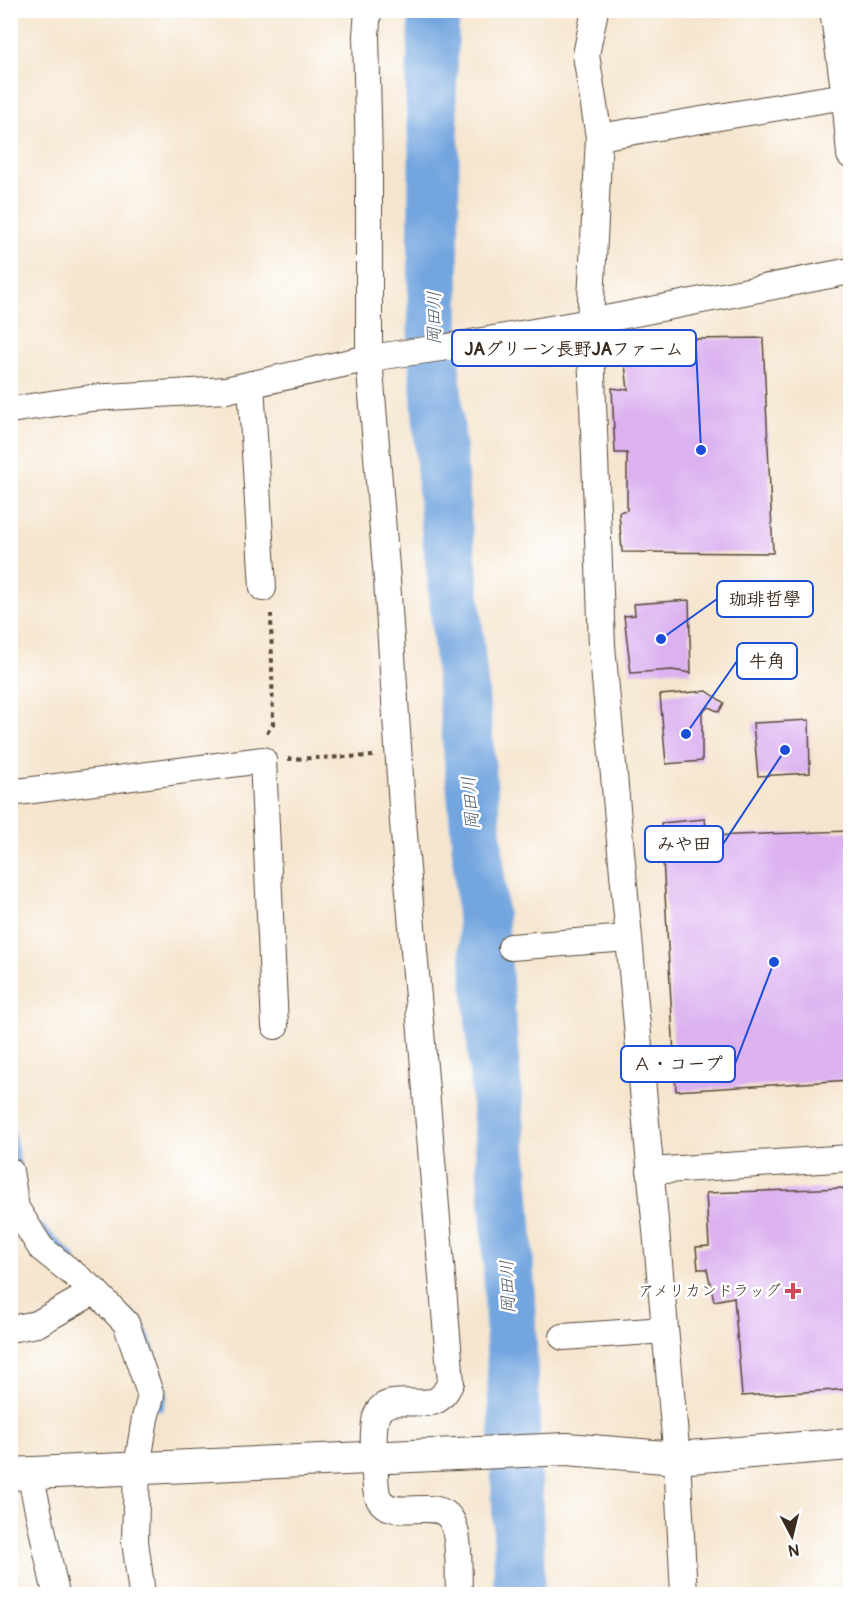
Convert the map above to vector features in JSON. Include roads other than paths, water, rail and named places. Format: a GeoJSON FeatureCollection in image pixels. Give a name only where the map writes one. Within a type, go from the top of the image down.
{"type":"FeatureCollection","features":[{"type":"Feature","properties":{"kind":"street"},"geometry":{"type":"LineString","coordinates":[[368,10],[366,35],[374,357],[388,591],[403,822],[451,1382],[445,1394],[435,1402],[397,1402],[382,1406],[376,1416],[374,1457],[376,1490],[379,1500],[387,1507],[401,1510],[437,1509],[449,1516],[456,1529],[459,1594]]}},
{"type":"Feature","properties":{"kind":"street"},"geometry":{"type":"LineString","coordinates":[[596,10],[586,55],[599,137],[590,322],[602,646],[677,1458],[684,1594]]}},
{"type":"Feature","properties":{"kind":"street"},"geometry":{"type":"LineString","coordinates":[[833,10],[845,96],[850,155]]}},
{"type":"Feature","properties":{"kind":"street"},"geometry":{"type":"LineString","coordinates":[[599,137],[845,96]]}},
{"type":"Feature","properties":{"kind":"street"},"geometry":{"type":"LineString","coordinates":[[10,410],[92,398],[226,390],[374,357],[448,347],[590,322],[850,271]]}},
{"type":"Feature","properties":{"kind":"street"},"geometry":{"type":"LineString","coordinates":[[251,384],[263,588]]}},
{"type":"Feature","properties":{"kind":"street"},"geometry":{"type":"LineString","coordinates":[[10,793],[263,760],[274,1026]]}},
{"type":"Feature","properties":{"kind":"street"},"geometry":{"type":"LineString","coordinates":[[511,947],[628,938]]}},
{"type":"Feature","properties":{"kind":"street"},"geometry":{"type":"LineString","coordinates":[[651,1171],[850,1158]]}},
{"type":"Feature","properties":{"kind":"street"},"geometry":{"type":"LineString","coordinates":[[10,1171],[16,1208],[41,1248],[95,1291],[126,1323],[151,1396],[137,1468],[135,1541],[142,1594]]}},
{"type":"Feature","properties":{"kind":"street"},"geometry":{"type":"LineString","coordinates":[[10,1329],[37,1324],[95,1291]]}},
{"type":"Feature","properties":{"kind":"street"},"geometry":{"type":"LineString","coordinates":[[563,1336],[665,1330]]}},
{"type":"Feature","properties":{"kind":"street"},"geometry":{"type":"LineString","coordinates":[[56,1594],[20,1473],[567,1449],[677,1458],[850,1444]]}},
{"type":"Feature","properties":{"kind":"waterway","name":"岡田川"},"geometry":{"type":"LineString","coordinates":[[434,10],[431,98],[434,146],[433,348],[446,523],[475,820],[507,1230],[519,1594]]}},
{"type":"Feature","properties":{"kind":"waterway"},"geometry":{"type":"LineString","coordinates":[[10,1130],[18,1170]]}},
{"type":"Feature","properties":{"kind":"waterway"},"geometry":{"type":"LineString","coordinates":[[40,1227],[72,1258]]}},
{"type":"Feature","properties":{"kind":"waterway"},"geometry":{"type":"LineString","coordinates":[[131,1314],[140,1323],[150,1348],[164,1394],[160,1407]]}},
{"type":"Feature","properties":{"kind":"place","name":"JAグリーン長野JAファーム"},"geometry":{"type":"Point","coordinates":[701,450]}},
{"type":"Feature","properties":{"kind":"place","name":"珈琲哲學"},"geometry":{"type":"Point","coordinates":[661,639]}},
{"type":"Feature","properties":{"kind":"place","name":"牛角"},"geometry":{"type":"Point","coordinates":[686,734]}},
{"type":"Feature","properties":{"kind":"place","name":"みや田"},"geometry":{"type":"Point","coordinates":[785,750]}},
{"type":"Feature","properties":{"kind":"place","name":"Ａ・コープ"},"geometry":{"type":"Point","coordinates":[774,962]}},
{"type":"Feature","properties":{"kind":"place","name":"アメリカンドラッグ"},"geometry":{"type":"Point","coordinates":[793,1291]}}]}
